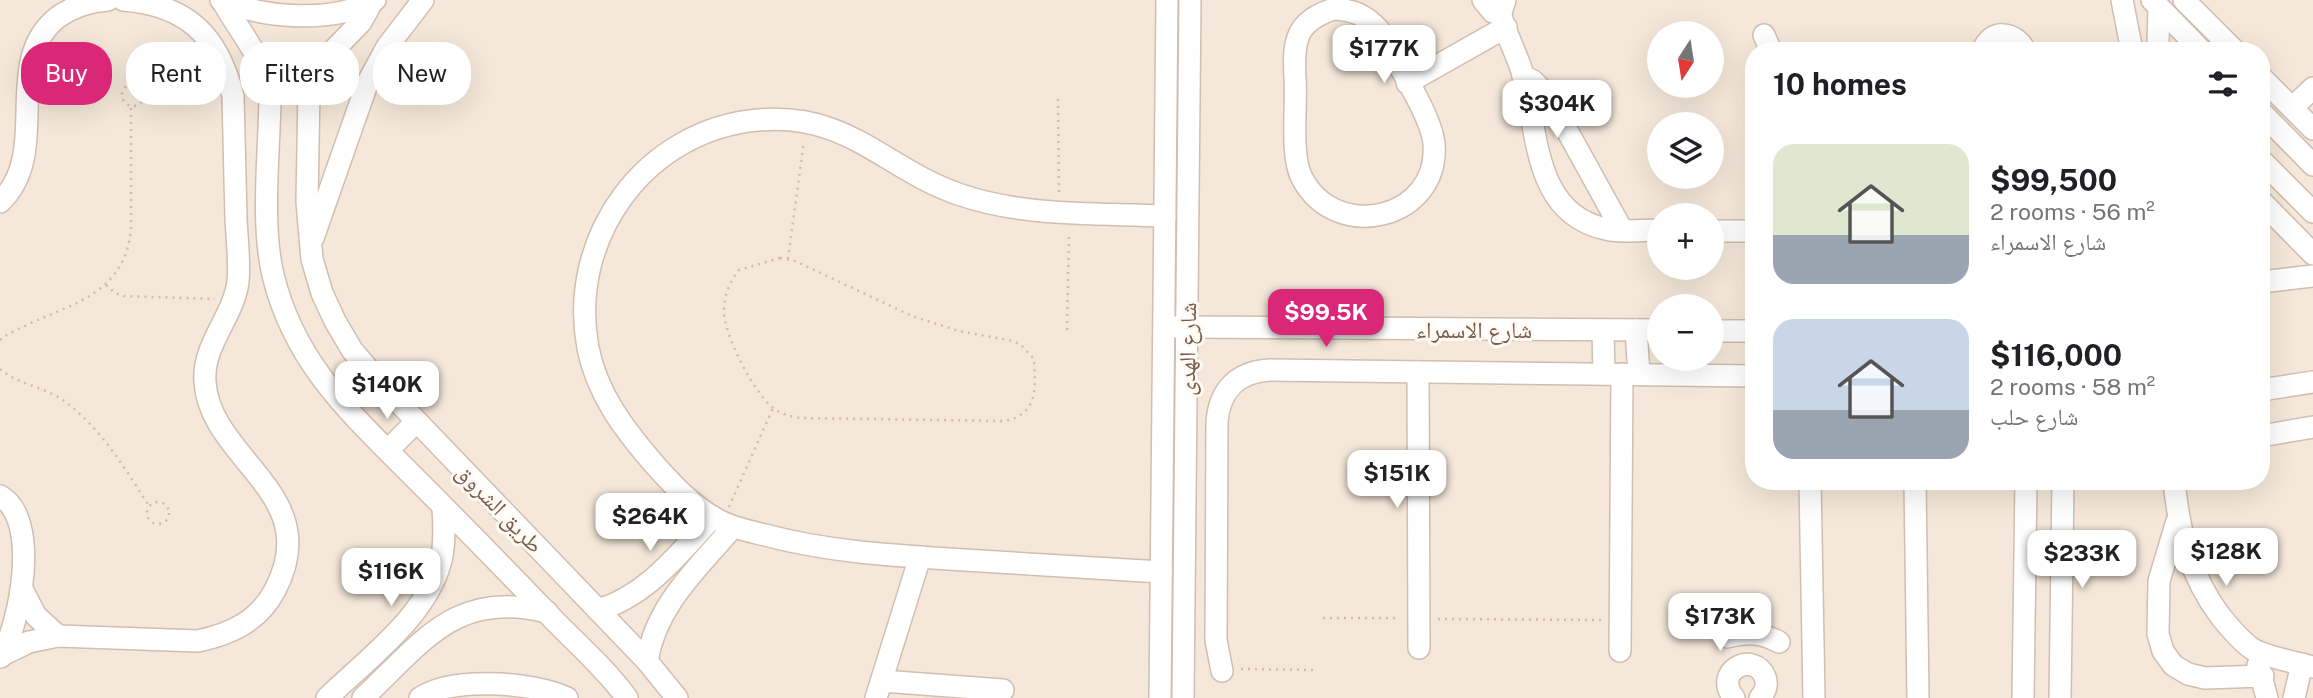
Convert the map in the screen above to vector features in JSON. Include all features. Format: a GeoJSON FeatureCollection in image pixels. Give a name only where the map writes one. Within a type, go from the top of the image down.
{"type":"FeatureCollection","features":[{"type":"Feature","properties":{"kind":"street"},"geometry":{"type":"LineString","coordinates":[[0,202],[17,177],[24,155],[28,64],[37,41],[51,22],[71,8],[108,0]]}},
{"type":"Feature","properties":{"kind":"street"},"geometry":{"type":"LineString","coordinates":[[1,656],[29,642],[58,636],[198,641],[219,636],[239,628],[257,615],[271,598],[281,579],[286,559],[287,537],[283,516],[274,496],[217,420],[206,393],[205,379],[210,350],[233,300],[239,271],[233,96],[226,70],[213,45],[195,25],[171,10],[145,2],[123,0]]}},
{"type":"Feature","properties":{"kind":"street"},"geometry":{"type":"LineString","coordinates":[[221,0],[248,10],[279,15],[342,12],[373,1]]}},
{"type":"Feature","properties":{"kind":"street","name":"طريق الشروق"},"geometry":{"type":"LineString","coordinates":[[221,0],[256,54],[267,78],[267,237],[283,310],[299,344],[319,376],[627,698]]}},
{"type":"Feature","properties":{"kind":"street"},"geometry":{"type":"LineString","coordinates":[[310,247],[370,76],[387,47],[423,0]]}},
{"type":"Feature","properties":{"kind":"street","name":"شارع الهدى"},"geometry":{"type":"LineString","coordinates":[[1160,698],[1167,0]]}},
{"type":"Feature","properties":{"kind":"street","name":"شارع الهدى"},"geometry":{"type":"LineString","coordinates":[[1183,698],[1190,0]]}},
{"type":"Feature","properties":{"kind":"street"},"geometry":{"type":"LineString","coordinates":[[2122,0],[2131,42]]}},
{"type":"Feature","properties":{"kind":"street"},"geometry":{"type":"LineString","coordinates":[[2184,0],[2226,42]]}},
{"type":"Feature","properties":{"kind":"street","name":"طريق الشروق"},"geometry":{"type":"LineString","coordinates":[[373,1],[361,22],[321,63],[309,89],[307,202],[310,247],[322,293],[352,350],[416,422],[648,661],[677,698]]}},
{"type":"Feature","properties":{"kind":"street"},"geometry":{"type":"LineString","coordinates":[[2155,3],[2158,42]]}},
{"type":"Feature","properties":{"kind":"street"},"geometry":{"type":"LineString","coordinates":[[2155,3],[2193,42]]}},
{"type":"Feature","properties":{"kind":"street"},"geometry":{"type":"LineString","coordinates":[[1334,9],[1351,10],[1367,18],[1378,30],[1407,83],[1431,126],[1433,135],[1433,164],[1426,182],[1414,197],[1399,209],[1381,216],[1362,218],[1343,214],[1326,206],[1306,185],[1296,159],[1294,57],[1296,40],[1304,25],[1317,14],[1334,9]]}},
{"type":"Feature","properties":{"kind":"street"},"geometry":{"type":"LineString","coordinates":[[1407,83],[1499,10],[1523,76],[1542,166],[1555,195],[1569,210],[1586,222],[1606,229],[1647,230]]}},
{"type":"Feature","properties":{"kind":"street"},"geometry":{"type":"LineString","coordinates":[[1988,42],[2000,34],[2010,35],[2020,42]]}},
{"type":"Feature","properties":{"kind":"street"},"geometry":{"type":"LineString","coordinates":[[1523,76],[1533,80],[1548,96],[1622,230]]}},
{"type":"Feature","properties":{"kind":"street"},"geometry":{"type":"LineString","coordinates":[[2270,86],[2313,129]]}},
{"type":"Feature","properties":{"kind":"street"},"geometry":{"type":"LineString","coordinates":[[2292,108],[2313,88]]}},
{"type":"Feature","properties":{"kind":"street"},"geometry":{"type":"LineString","coordinates":[[1161,572],[920,557],[824,548],[723,522],[693,504],[673,486],[619,422],[600,386],[588,348],[585,308],[590,268],[603,230],[623,195],[650,165],[682,141],[720,127],[758,120],[807,121],[831,128],[862,141],[925,179],[957,194],[990,204],[1025,210],[1165,216]]}},
{"type":"Feature","properties":{"kind":"street"},"geometry":{"type":"LineString","coordinates":[[2270,121],[2313,165]]}},
{"type":"Feature","properties":{"kind":"street"},"geometry":{"type":"LineString","coordinates":[[2270,169],[2313,212]]}},
{"type":"Feature","properties":{"kind":"street"},"geometry":{"type":"LineString","coordinates":[[2270,210],[2313,254]]}},
{"type":"Feature","properties":{"kind":"street"},"geometry":{"type":"LineString","coordinates":[[1724,231],[1745,231]]}},
{"type":"Feature","properties":{"kind":"street"},"geometry":{"type":"LineString","coordinates":[[2270,281],[2313,276]]}},
{"type":"Feature","properties":{"kind":"street","name":"شارع الاسمراء"},"geometry":{"type":"LineString","coordinates":[[1164,327],[1647,330]]}},
{"type":"Feature","properties":{"kind":"street"},"geometry":{"type":"LineString","coordinates":[[1603,330],[1621,374]]}},
{"type":"Feature","properties":{"kind":"street"},"geometry":{"type":"LineString","coordinates":[[1620,651],[1621,374],[1636,330]]}},
{"type":"Feature","properties":{"kind":"street"},"geometry":{"type":"LineString","coordinates":[[1724,331],[1745,331]]}},
{"type":"Feature","properties":{"kind":"street"},"geometry":{"type":"LineString","coordinates":[[1221,666],[1216,640],[1218,407],[1223,394],[1243,375],[1256,371],[1745,376]]}},
{"type":"Feature","properties":{"kind":"street"},"geometry":{"type":"LineString","coordinates":[[1418,372],[1419,648]]}},
{"type":"Feature","properties":{"kind":"street"},"geometry":{"type":"LineString","coordinates":[[2270,389],[2313,382]]}},
{"type":"Feature","properties":{"kind":"street"},"geometry":{"type":"LineString","coordinates":[[388,450],[416,422]]}},
{"type":"Feature","properties":{"kind":"street"},"geometry":{"type":"LineString","coordinates":[[2270,435],[2313,428]]}},
{"type":"Feature","properties":{"kind":"street"},"geometry":{"type":"LineString","coordinates":[[1810,490],[1814,698]]}},
{"type":"Feature","properties":{"kind":"street"},"geometry":{"type":"LineString","coordinates":[[1915,490],[1918,698]]}},
{"type":"Feature","properties":{"kind":"street"},"geometry":{"type":"LineString","coordinates":[[2023,698],[2026,490]]}},
{"type":"Feature","properties":{"kind":"street"},"geometry":{"type":"LineString","coordinates":[[2060,698],[2063,490]]}},
{"type":"Feature","properties":{"kind":"street"},"geometry":{"type":"LineString","coordinates":[[2175,490],[2185,550],[2196,578],[2212,605],[2231,629],[2253,650],[2263,676],[2267,698]]}},
{"type":"Feature","properties":{"kind":"street"},"geometry":{"type":"LineString","coordinates":[[0,496],[16,510],[22,524],[22,589],[11,634],[1,656]]}},
{"type":"Feature","properties":{"kind":"street"},"geometry":{"type":"LineString","coordinates":[[327,698],[406,622],[422,603],[434,581],[442,557],[443,507]]}},
{"type":"Feature","properties":{"kind":"street"},"geometry":{"type":"LineString","coordinates":[[2178,520],[2159,581],[2158,634],[2163,650],[2173,664],[2188,674],[2206,678],[2263,676]]}},
{"type":"Feature","properties":{"kind":"street"},"geometry":{"type":"LineString","coordinates":[[598,610],[621,602],[641,590],[723,522]]}},
{"type":"Feature","properties":{"kind":"street"},"geometry":{"type":"LineString","coordinates":[[648,661],[650,642],[665,610],[723,522]]}},
{"type":"Feature","properties":{"kind":"street"},"geometry":{"type":"LineString","coordinates":[[920,557],[879,689],[1003,690]]}},
{"type":"Feature","properties":{"kind":"street"},"geometry":{"type":"LineString","coordinates":[[22,589],[36,616],[58,636]]}},
{"type":"Feature","properties":{"kind":"street"},"geometry":{"type":"LineString","coordinates":[[363,698],[424,640],[445,623],[468,611],[494,606],[521,606],[547,612]]}},
{"type":"Feature","properties":{"kind":"street"},"geometry":{"type":"LineString","coordinates":[[406,622],[424,640]]}},
{"type":"Feature","properties":{"kind":"street"},"geometry":{"type":"LineString","coordinates":[[1727,637],[1755,633],[1779,642]]}},
{"type":"Feature","properties":{"kind":"street"},"geometry":{"type":"LineString","coordinates":[[1751,664],[1755,633]]}},
{"type":"Feature","properties":{"kind":"street"},"geometry":{"type":"LineString","coordinates":[[2253,650],[2307,665],[2294,698]]}},
{"type":"Feature","properties":{"kind":"street"},"geometry":{"type":"LineString","coordinates":[[1733,698],[1727,682],[1731,672],[1740,665],[1751,664],[1760,670],[1766,679],[1765,690],[1760,698]]}},
{"type":"Feature","properties":{"kind":"street"},"geometry":{"type":"LineString","coordinates":[[420,698],[441,688],[460,684],[524,686],[551,691],[567,698]]}},
{"type":"Feature","properties":{"kind":"path"},"geometry":{"type":"LineString","coordinates":[[135,84],[140,86],[145,95],[140,104],[131,106],[126,104],[122,95],[126,86],[135,84]]}},
{"type":"Feature","properties":{"kind":"path"},"geometry":{"type":"LineString","coordinates":[[1058,99],[1067,330]]}},
{"type":"Feature","properties":{"kind":"path"},"geometry":{"type":"LineString","coordinates":[[0,340],[49,315],[83,302],[106,285],[122,263],[130,243],[131,106]]}},
{"type":"Feature","properties":{"kind":"path"},"geometry":{"type":"LineString","coordinates":[[788,259],[807,121]]}},
{"type":"Feature","properties":{"kind":"path"},"geometry":{"type":"LineString","coordinates":[[788,259],[931,323],[1021,345],[1034,359],[1035,393],[1028,409],[1006,421],[802,418],[773,408],[760,394],[729,338],[724,311],[728,289],[739,270],[767,260],[788,259]]}},
{"type":"Feature","properties":{"kind":"path"},"geometry":{"type":"LineString","coordinates":[[106,285],[115,293],[124,296],[233,300]]}},
{"type":"Feature","properties":{"kind":"path"},"geometry":{"type":"LineString","coordinates":[[1,370],[63,400],[91,425],[122,463],[149,506],[147,515],[152,522],[161,523],[168,517],[165,505],[157,502],[149,506]]}},
{"type":"Feature","properties":{"kind":"path"},"geometry":{"type":"LineString","coordinates":[[723,522],[773,408]]}},
{"type":"Feature","properties":{"kind":"path"},"geometry":{"type":"LineString","coordinates":[[1323,618],[1620,620]]}},
{"type":"Feature","properties":{"kind":"path"},"geometry":{"type":"LineString","coordinates":[[1221,666],[1243,670],[1315,670]]}},
{"type":"Feature","properties":{"kind":"shaded area"},"geometry":{"type":"Polygon","coordinates":[[[0,0],[2313,0],[2313,698],[0,698],[0,0]]]}}]}
